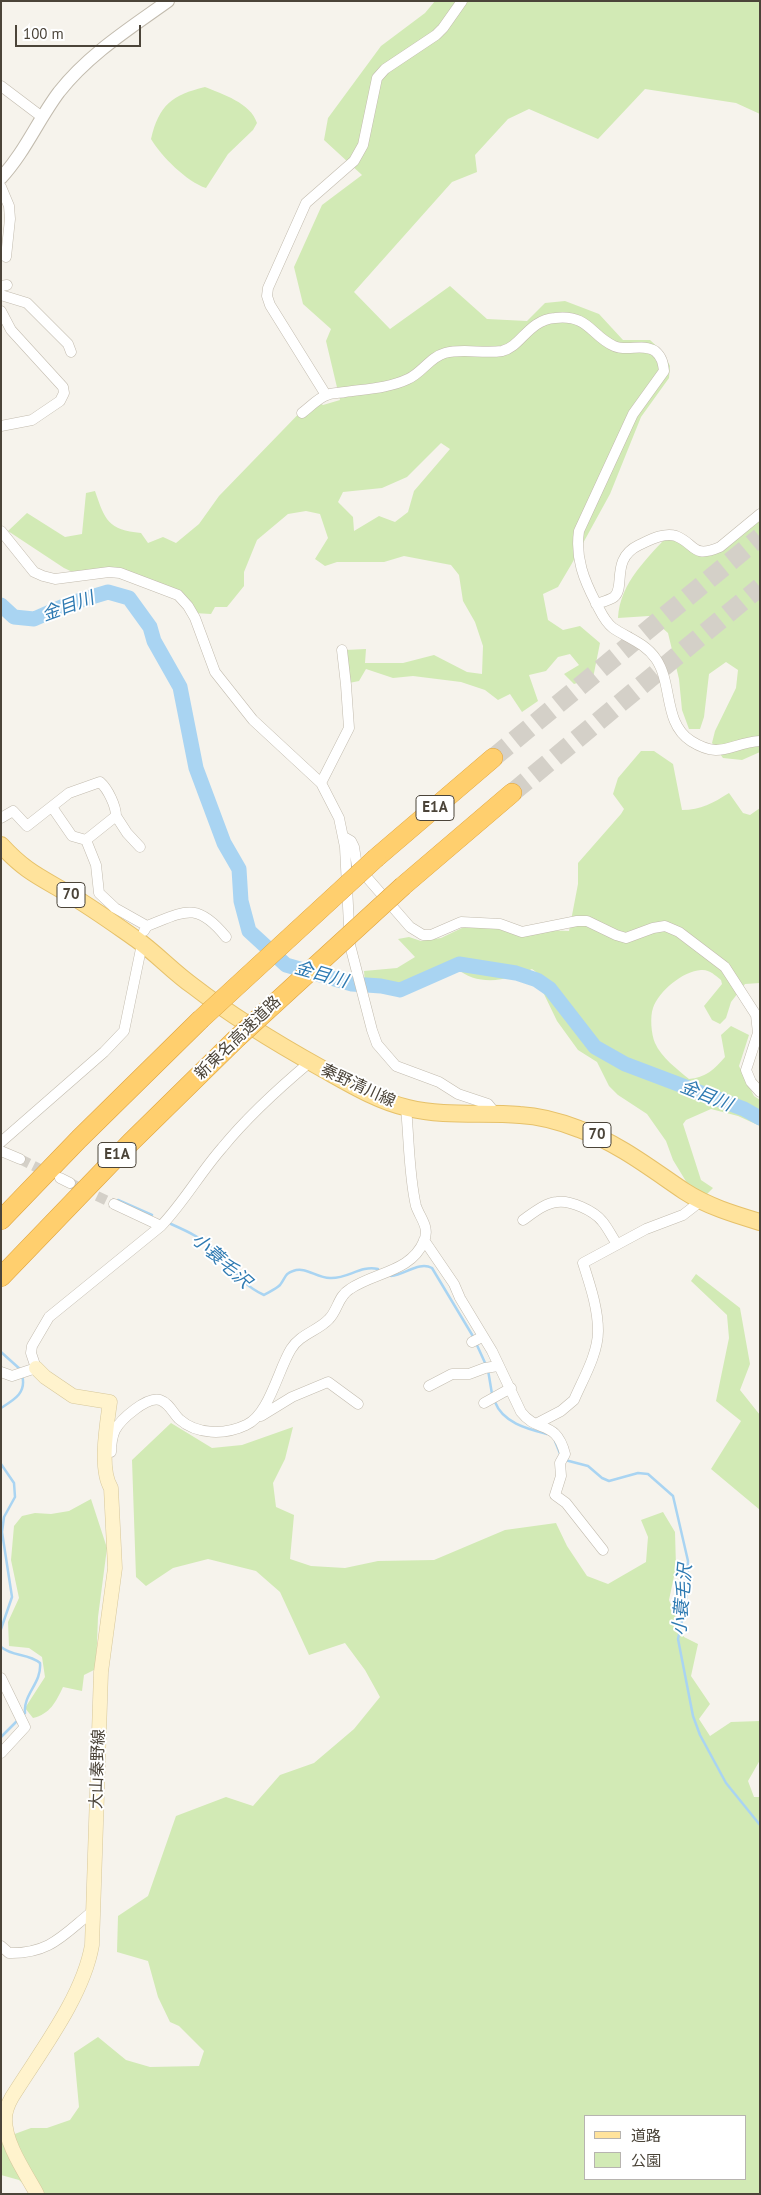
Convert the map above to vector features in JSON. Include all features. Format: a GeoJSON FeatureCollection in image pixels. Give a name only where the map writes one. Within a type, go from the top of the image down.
{"type":"FeatureCollection","features":[{"type":"Feature","properties":{"kind":"highway","name":"E1A"},"geometry":{"type":"LineString","coordinates":[[1,1220],[79,1139],[200,1020],[376,858],[493,758]]}},
{"type":"Feature","properties":{"kind":"highway","name":"新東名高速道路"},"geometry":{"type":"LineString","coordinates":[[1,1277],[130,1142],[237,1038],[403,886],[512,793]]}},
{"type":"Feature","properties":{"kind":"main road","name":"秦野清川線"},"geometry":{"type":"LineString","coordinates":[[1,845],[26,869],[67,892],[141,942],[192,986],[238,1019],[358,1089],[406,1108],[453,1115],[496,1114],[541,1118],[603,1138],[701,1201],[725,1212],[760,1222]]}},
{"type":"Feature","properties":{"kind":"main road","name":"大山秦野線"},"geometry":{"type":"LineString","coordinates":[[32,1369],[73,1396],[110,1402],[106,1433],[106,1466],[108,1482],[111,1488],[115,1568],[101,1672],[92,1945],[85,1976],[6,2108],[7,2132],[14,2150],[37,2194]]}},
{"type":"Feature","properties":{"kind":"street"},"geometry":{"type":"LineString","coordinates":[[1,178],[23,152],[42,116],[58,93],[85,62],[168,1]]}},
{"type":"Feature","properties":{"kind":"street"},"geometry":{"type":"LineString","coordinates":[[326,395],[270,305],[267,296],[268,288],[306,203],[354,161],[363,145],[377,78],[385,69],[444,28],[462,1]]}},
{"type":"Feature","properties":{"kind":"street"},"geometry":{"type":"LineString","coordinates":[[1,86],[42,116]]}},
{"type":"Feature","properties":{"kind":"street"},"geometry":{"type":"LineString","coordinates":[[1,187],[9,206],[10,219],[6,257]]}},
{"type":"Feature","properties":{"kind":"street"},"geometry":{"type":"LineString","coordinates":[[1,296],[27,303],[68,344],[71,352]]}},
{"type":"Feature","properties":{"kind":"street"},"geometry":{"type":"LineString","coordinates":[[1,311],[11,330],[62,387],[64,393],[60,401],[32,420],[1,426]]}},
{"type":"Feature","properties":{"kind":"street"},"geometry":{"type":"LineString","coordinates":[[302,413],[326,395],[399,383],[412,378],[436,356],[446,352],[503,351],[511,346],[530,327],[542,320],[555,318],[578,320],[590,326],[614,346],[622,348],[644,347],[656,352],[664,364],[664,371],[633,414],[579,531],[577,543],[584,581],[603,618],[612,627],[645,646],[656,658],[668,687],[670,707],[675,722],[689,739],[702,747],[717,752],[760,741]]}},
{"type":"Feature","properties":{"kind":"street"},"geometry":{"type":"LineString","coordinates":[[596,604],[614,597],[619,590],[619,576],[622,563],[631,550],[637,546],[669,535],[676,536],[699,551],[714,550],[760,514]]}},
{"type":"Feature","properties":{"kind":"street"},"geometry":{"type":"LineString","coordinates":[[1,531],[34,572],[43,576],[55,579],[120,572],[178,595],[188,606],[195,618],[215,672],[253,720],[321,783],[339,818],[344,837],[348,934],[357,976],[377,1044],[396,1066],[439,1082],[458,1094],[488,1104],[496,1114]]}},
{"type":"Feature","properties":{"kind":"street"},"geometry":{"type":"LineString","coordinates":[[321,783],[349,728],[342,650]]}},
{"type":"Feature","properties":{"kind":"street"},"geometry":{"type":"LineString","coordinates":[[1,818],[13,811],[27,826],[69,793],[100,782],[116,810],[116,816],[127,833],[140,847]]}},
{"type":"Feature","properties":{"kind":"street"},"geometry":{"type":"LineString","coordinates":[[52,807],[72,836],[86,840]]}},
{"type":"Feature","properties":{"kind":"street"},"geometry":{"type":"LineString","coordinates":[[86,840],[116,816]]}},
{"type":"Feature","properties":{"kind":"street"},"geometry":{"type":"LineString","coordinates":[[344,837],[351,841],[354,847],[357,866],[410,927],[423,935],[431,935],[461,922],[500,924],[522,932],[577,921],[587,921],[626,938],[653,928],[665,926],[679,932],[725,967],[756,1015],[758,1033],[746,1070],[751,1082],[760,1092]]}},
{"type":"Feature","properties":{"kind":"street"},"geometry":{"type":"LineString","coordinates":[[86,840],[96,865],[99,894],[115,908],[147,926]]}},
{"type":"Feature","properties":{"kind":"street"},"geometry":{"type":"LineString","coordinates":[[1,1142],[104,1052],[124,1031],[141,942],[147,926],[183,912],[196,912],[213,920],[226,937]]}},
{"type":"Feature","properties":{"kind":"street"},"geometry":{"type":"LineString","coordinates":[[1,1372],[10,1376],[32,1369],[32,1346],[48,1317],[161,1226],[175,1211],[222,1147],[277,1090],[310,1062]]}},
{"type":"Feature","properties":{"kind":"street"},"geometry":{"type":"LineString","coordinates":[[261,1416],[283,1364],[296,1341],[331,1318],[345,1292],[369,1278],[408,1263],[424,1240],[425,1223],[416,1206],[406,1108]]}},
{"type":"Feature","properties":{"kind":"street"},"geometry":{"type":"LineString","coordinates":[[1,1150],[20,1159]]}},
{"type":"Feature","properties":{"kind":"street"},"geometry":{"type":"LineString","coordinates":[[60,1178],[70,1183]]}},
{"type":"Feature","properties":{"kind":"street"},"geometry":{"type":"LineString","coordinates":[[540,1429],[574,1400],[596,1345],[598,1330],[593,1295],[583,1263],[646,1229],[683,1215],[701,1201]]}},
{"type":"Feature","properties":{"kind":"street"},"geometry":{"type":"LineString","coordinates":[[523,1220],[546,1205],[558,1202],[574,1205],[602,1220],[617,1244]]}},
{"type":"Feature","properties":{"kind":"street"},"geometry":{"type":"LineString","coordinates":[[114,1204],[161,1226]]}},
{"type":"Feature","properties":{"kind":"street"},"geometry":{"type":"LineString","coordinates":[[424,1240],[454,1284],[478,1339],[511,1388],[521,1412],[527,1420],[540,1429],[553,1431],[558,1436],[562,1458],[561,1476],[555,1495],[566,1503],[603,1550]]}},
{"type":"Feature","properties":{"kind":"street"},"geometry":{"type":"LineString","coordinates":[[429,1386],[452,1374],[469,1374],[497,1366]]}},
{"type":"Feature","properties":{"kind":"street"},"geometry":{"type":"LineString","coordinates":[[111,1488],[112,1441],[115,1430],[121,1422],[144,1402],[160,1400],[170,1407],[187,1425],[206,1432],[246,1426],[292,1398],[328,1382],[358,1404]]}},
{"type":"Feature","properties":{"kind":"street"},"geometry":{"type":"LineString","coordinates":[[486,1402],[511,1388]]}},
{"type":"Feature","properties":{"kind":"street"},"geometry":{"type":"LineString","coordinates":[[1,1678],[25,1727],[1,1753]]}},
{"type":"Feature","properties":{"kind":"street"},"geometry":{"type":"LineString","coordinates":[[1,1946],[9,1953],[20,1954],[47,1947],[58,1942],[93,1911]]}},
{"type":"Feature","properties":{"kind":"green space"},"geometry":{"type":"Polygon","coordinates":[[[435,1],[760,1],[760,114],[736,103],[645,89],[598,139],[529,109],[508,119],[475,155],[477,172],[452,182],[354,292],[390,329],[450,286],[487,319],[527,321],[545,303],[565,301],[599,314],[623,340],[650,340],[663,352],[670,366],[669,378],[641,417],[610,494],[571,565],[558,587],[543,594],[548,620],[563,630],[580,626],[600,643],[593,678],[574,684],[564,674],[579,665],[570,654],[558,657],[546,671],[529,675],[538,701],[522,712],[510,694],[498,700],[485,690],[461,682],[413,676],[393,678],[366,669],[359,681],[349,683],[345,650],[366,649],[365,663],[403,663],[434,655],[467,672],[482,674],[483,646],[475,622],[463,601],[459,575],[451,565],[404,556],[384,562],[337,562],[325,566],[315,559],[328,538],[320,514],[306,511],[288,514],[257,540],[244,572],[244,586],[227,607],[215,607],[211,614],[194,613],[188,599],[112,576],[83,577],[64,568],[8,531],[27,513],[65,537],[82,534],[86,493],[95,491],[105,516],[115,526],[130,532],[141,533],[148,543],[163,537],[176,543],[199,524],[219,496],[313,399],[323,405],[340,400],[326,341],[331,329],[303,304],[294,267],[322,205],[362,175],[324,140],[328,118],[381,46],[425,13],[435,1]],[[441,443],[407,477],[382,488],[343,492],[338,502],[353,517],[354,531],[379,516],[395,522],[408,512],[414,491],[450,449],[441,443]]]}},
{"type":"Feature","properties":{"kind":"green space"},"geometry":{"type":"Polygon","coordinates":[[[205,87],[235,100],[249,110],[257,123],[253,130],[228,154],[206,188],[175,168],[151,139],[158,118],[169,103],[184,94],[205,87]]]}},
{"type":"Feature","properties":{"kind":"green space"},"geometry":{"type":"Polygon","coordinates":[[[760,508],[760,752],[742,760],[723,758],[712,743],[715,731],[736,688],[738,670],[726,662],[709,674],[704,717],[700,729],[689,729],[682,710],[679,679],[668,633],[649,616],[618,618],[624,593],[630,582],[645,561],[671,532],[703,548],[717,544],[760,508]]]}},
{"type":"Feature","properties":{"kind":"green space"},"geometry":{"type":"Polygon","coordinates":[[[641,751],[654,751],[673,764],[682,810],[695,809],[707,805],[729,793],[743,813],[750,815],[760,808],[760,983],[745,984],[731,1002],[726,1018],[720,1024],[712,1020],[704,1006],[722,984],[721,980],[707,970],[694,971],[672,983],[656,1002],[652,1011],[652,1030],[658,1048],[670,1063],[689,1079],[700,1077],[709,1072],[725,1057],[721,1035],[731,1026],[749,1035],[739,1066],[754,1096],[760,1100],[760,1126],[738,1116],[711,1109],[686,1120],[683,1124],[701,1180],[713,1188],[706,1195],[687,1183],[673,1160],[666,1141],[647,1114],[618,1095],[609,1086],[597,1062],[578,1050],[557,1021],[543,992],[540,975],[532,969],[513,977],[483,980],[465,974],[456,968],[433,977],[415,988],[365,984],[364,971],[397,968],[415,957],[398,939],[409,937],[421,941],[441,938],[464,927],[569,931],[578,884],[578,863],[624,809],[613,794],[618,778],[641,751]]]}},
{"type":"Feature","properties":{"kind":"green space"},"geometry":{"type":"Polygon","coordinates":[[[696,1274],[740,1308],[750,1364],[740,1390],[760,1415],[760,1510],[711,1469],[741,1421],[716,1401],[729,1338],[727,1315],[691,1281],[696,1274]]]}},
{"type":"Feature","properties":{"kind":"green space"},"geometry":{"type":"Polygon","coordinates":[[[171,1423],[212,1448],[242,1445],[293,1427],[285,1459],[273,1483],[276,1507],[294,1515],[290,1559],[311,1566],[345,1568],[378,1561],[434,1560],[505,1530],[556,1523],[567,1546],[587,1576],[608,1584],[646,1562],[648,1537],[641,1520],[663,1512],[675,1532],[676,1567],[669,1600],[684,1637],[698,1644],[691,1676],[710,1704],[699,1719],[710,1736],[731,1722],[760,1721],[760,1760],[748,1781],[754,1797],[760,1797],[760,2194],[35,2194],[19,2180],[1,2175],[1,2139],[31,2128],[47,2128],[70,2120],[79,2107],[74,2053],[98,2037],[126,2060],[150,2067],[199,2066],[204,2051],[179,2026],[170,2022],[158,1997],[148,1961],[117,1952],[118,1916],[148,1896],[176,1816],[226,1797],[253,1806],[280,1775],[314,1763],[354,1729],[380,1697],[365,1670],[345,1643],[309,1655],[280,1592],[256,1571],[208,1559],[173,1568],[146,1586],[136,1577],[132,1460],[171,1423]]]}},
{"type":"Feature","properties":{"kind":"green space"},"geometry":{"type":"Polygon","coordinates":[[[91,1499],[107,1548],[98,1617],[96,1669],[84,1675],[82,1691],[63,1687],[48,1710],[44,1714],[33,1718],[25,1708],[45,1677],[42,1657],[29,1648],[9,1646],[8,1622],[19,1598],[11,1560],[14,1526],[22,1516],[35,1513],[51,1514],[69,1511],[91,1499]]]}},
{"type":"Feature","properties":{"kind":"waterway","name":"金目川"},"geometry":{"type":"LineString","coordinates":[[1,605],[14,617],[34,619],[68,604],[108,592],[129,598],[150,627],[154,641],[180,687],[196,768],[224,843],[239,869],[241,901],[249,931],[286,965],[352,984],[381,986],[400,990],[459,964],[516,973],[537,980],[550,989],[595,1047],[625,1064],[744,1109],[760,1118]]}},
{"type":"Feature","properties":{"kind":"waterway","name":"小蓑毛沢"},"geometry":{"type":"LineString","coordinates":[[118,1200],[152,1215]]}},
{"type":"Feature","properties":{"kind":"waterway","name":"小蓑毛沢"},"geometry":{"type":"LineString","coordinates":[[171,1224],[202,1240],[218,1253],[244,1282],[264,1295],[280,1285],[288,1273],[298,1270],[336,1278],[360,1270],[378,1269]]}},
{"type":"Feature","properties":{"kind":"waterway","name":"小蓑毛沢"},"geometry":{"type":"LineString","coordinates":[[391,1276],[422,1266],[432,1268],[474,1338]]}},
{"type":"Feature","properties":{"kind":"waterway","name":"小蓑毛沢"},"geometry":{"type":"LineString","coordinates":[[476,1343],[486,1365]]}},
{"type":"Feature","properties":{"kind":"waterway"},"geometry":{"type":"LineString","coordinates":[[1,1352],[21,1370]]}},
{"type":"Feature","properties":{"kind":"waterway","name":"小蓑毛沢"},"geometry":{"type":"LineString","coordinates":[[488,1370],[492,1394]]}},
{"type":"Feature","properties":{"kind":"waterway"},"geometry":{"type":"LineString","coordinates":[[1,1408],[15,1399],[21,1391],[23,1387],[22,1375]]}},
{"type":"Feature","properties":{"kind":"waterway","name":"小蓑毛沢"},"geometry":{"type":"LineString","coordinates":[[495,1402],[510,1420],[524,1427],[547,1434]]}},
{"type":"Feature","properties":{"kind":"waterway","name":"小蓑毛沢"},"geometry":{"type":"LineString","coordinates":[[555,1441],[561,1456]]}},
{"type":"Feature","properties":{"kind":"waterway","name":"小蓑毛沢"},"geometry":{"type":"LineString","coordinates":[[565,1460],[588,1466],[602,1478],[609,1481],[638,1473],[648,1474],[673,1496],[688,1561],[686,1602],[678,1639],[693,1716],[700,1735],[726,1783],[760,1825]]}},
{"type":"Feature","properties":{"kind":"waterway"},"geometry":{"type":"LineString","coordinates":[[1,1464],[14,1483],[15,1497],[4,1517],[2,1532],[12,1597],[1,1629]]}},
{"type":"Feature","properties":{"kind":"waterway"},"geometry":{"type":"LineString","coordinates":[[1,1647],[40,1663],[38,1677],[27,1700],[25,1713],[22,1716]]}},
{"type":"Feature","properties":{"kind":"waterway"},"geometry":{"type":"LineString","coordinates":[[1,1737],[18,1720]]}},
{"type":"Feature","properties":{"kind":"tunnel"},"geometry":{"type":"LineString","coordinates":[[493,758],[760,537]]}},
{"type":"Feature","properties":{"kind":"tunnel"},"geometry":{"type":"LineString","coordinates":[[512,793],[760,587]]}},
{"type":"Feature","properties":{"kind":"tunnel"},"geometry":{"type":"LineString","coordinates":[[20,1159],[50,1174]]}},
{"type":"Feature","properties":{"kind":"tunnel"},"geometry":{"type":"LineString","coordinates":[[70,1183],[114,1204]]}}]}
